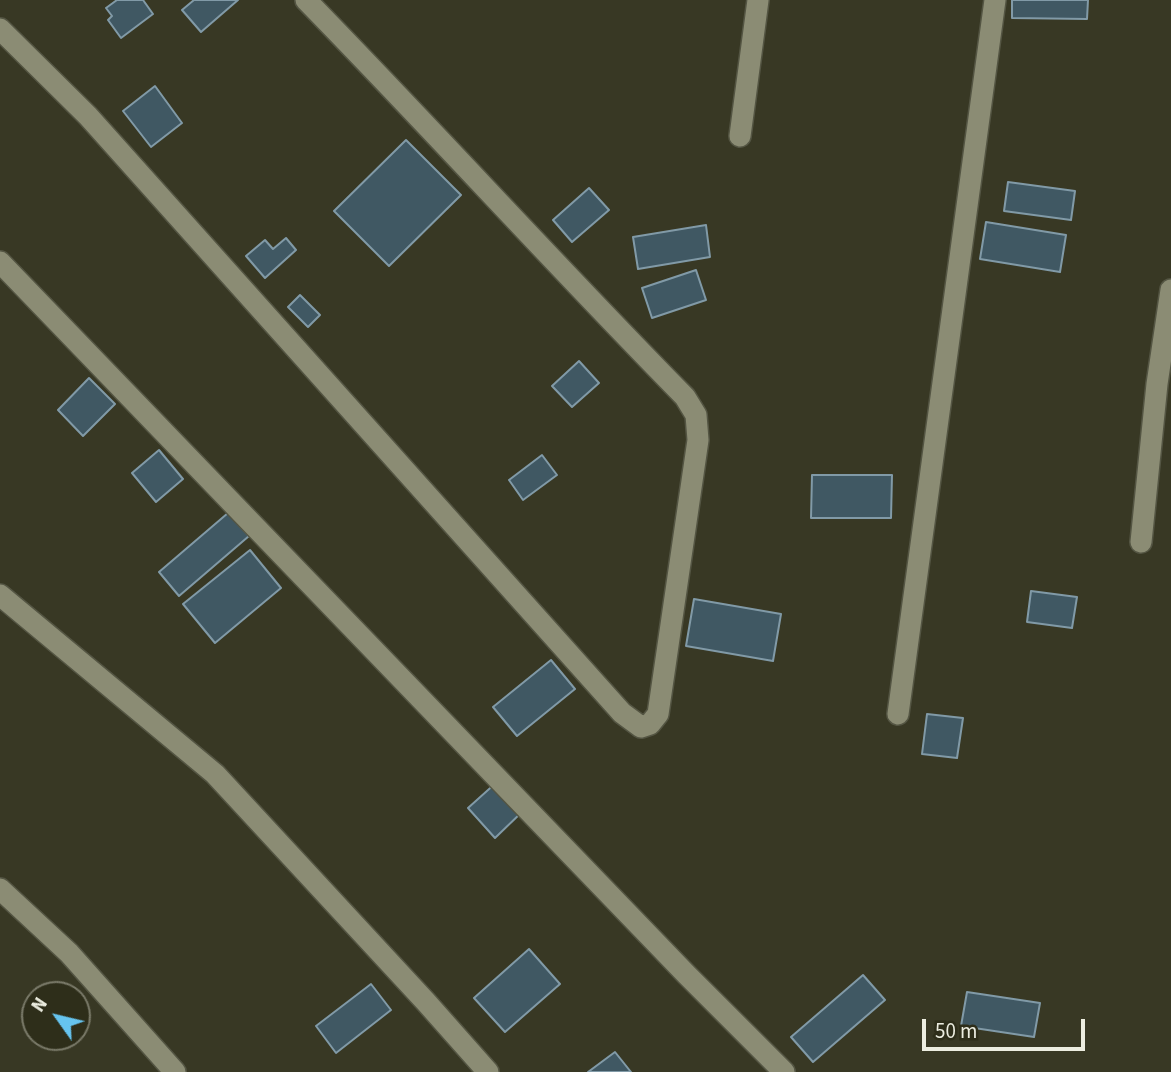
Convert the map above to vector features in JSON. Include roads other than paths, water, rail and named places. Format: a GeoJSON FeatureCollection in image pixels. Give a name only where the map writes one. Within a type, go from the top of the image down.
{"type":"FeatureCollection","features":[{"type":"Feature","properties":{"kind":"street"},"geometry":{"type":"LineString","coordinates":[[0,29],[88,116],[622,713],[641,727],[650,724],[658,714],[698,440],[696,415],[685,397],[581,291],[415,111],[306,0]]}},
{"type":"Feature","properties":{"kind":"street"},"geometry":{"type":"LineString","coordinates":[[740,136],[758,0]]}},
{"type":"Feature","properties":{"kind":"street"},"geometry":{"type":"LineString","coordinates":[[898,714],[995,0]]}},
{"type":"Feature","properties":{"kind":"street"},"geometry":{"type":"LineString","coordinates":[[0,262],[784,1072]]}},
{"type":"Feature","properties":{"kind":"street"},"geometry":{"type":"LineString","coordinates":[[1141,542],[1157,384],[1171,290]]}},
{"type":"Feature","properties":{"kind":"street"},"geometry":{"type":"LineString","coordinates":[[0,595],[215,774],[488,1072]]}},
{"type":"Feature","properties":{"kind":"street"},"geometry":{"type":"LineString","coordinates":[[0,890],[69,953],[176,1072]]}}]}
